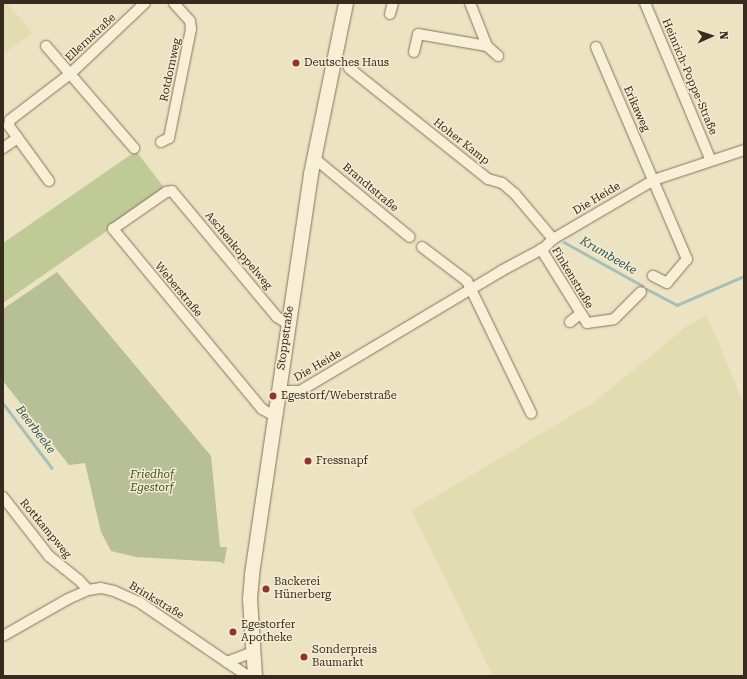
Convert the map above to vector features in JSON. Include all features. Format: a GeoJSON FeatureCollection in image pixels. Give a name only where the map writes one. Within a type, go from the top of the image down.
{"type":"FeatureCollection","features":[{"type":"Feature","properties":{"kind":"main road","name":"Stoppstraße"},"geometry":{"type":"LineString","coordinates":[[255,676],[251,584],[278,391],[314,158],[346,3]]}},
{"type":"Feature","properties":{"kind":"street","name":"Ellernstraße"},"geometry":{"type":"LineString","coordinates":[[49,181],[6,121],[70,74],[145,3]]}},
{"type":"Feature","properties":{"kind":"street","name":"Rotdornweg"},"geometry":{"type":"LineString","coordinates":[[161,142],[169,138],[192,29],[190,21],[174,3]]}},
{"type":"Feature","properties":{"kind":"street"},"geometry":{"type":"LineString","coordinates":[[390,14],[393,3]]}},
{"type":"Feature","properties":{"kind":"street"},"geometry":{"type":"LineString","coordinates":[[470,3],[487,46],[498,56]]}},
{"type":"Feature","properties":{"kind":"street","name":"Heinrich-Poppe-Straße"},"geometry":{"type":"LineString","coordinates":[[645,3],[711,161]]}},
{"type":"Feature","properties":{"kind":"street"},"geometry":{"type":"LineString","coordinates":[[414,52],[418,34],[487,46]]}},
{"type":"Feature","properties":{"kind":"street","name":"Ellernstraße"},"geometry":{"type":"LineString","coordinates":[[46,46],[134,148]]}},
{"type":"Feature","properties":{"kind":"street","name":"Erikaweg"},"geometry":{"type":"LineString","coordinates":[[596,47],[654,180]]}},
{"type":"Feature","properties":{"kind":"street","name":"Hoher Kamp"},"geometry":{"type":"LineString","coordinates":[[349,68],[488,179],[502,184],[515,194],[553,239]]}},
{"type":"Feature","properties":{"kind":"street"},"geometry":{"type":"LineString","coordinates":[[3,148],[18,138]]}},
{"type":"Feature","properties":{"kind":"street","name":"Die Heide"},"geometry":{"type":"LineString","coordinates":[[278,391],[300,391],[541,249],[553,239],[654,180],[744,151]]}},
{"type":"Feature","properties":{"kind":"street","name":"Brandtstraße"},"geometry":{"type":"LineString","coordinates":[[314,158],[410,237]]}},
{"type":"Feature","properties":{"kind":"street"},"geometry":{"type":"LineString","coordinates":[[653,276],[667,283],[687,259],[654,180]]}},
{"type":"Feature","properties":{"kind":"street","name":"Aschenkoppelweg"},"geometry":{"type":"LineString","coordinates":[[172,191],[277,317],[288,324]]}},
{"type":"Feature","properties":{"kind":"street","name":"Weberstraße"},"geometry":{"type":"LineString","coordinates":[[172,191],[166,192],[113,229],[262,409],[275,416]]}},
{"type":"Feature","properties":{"kind":"street"},"geometry":{"type":"LineString","coordinates":[[422,247],[466,281],[531,413]]}},
{"type":"Feature","properties":{"kind":"street","name":"Finkenstraße"},"geometry":{"type":"LineString","coordinates":[[541,249],[587,323],[614,319],[641,292]]}},
{"type":"Feature","properties":{"kind":"street"},"geometry":{"type":"LineString","coordinates":[[570,322],[580,314]]}},
{"type":"Feature","properties":{"kind":"street","name":"Rottkampweg"},"geometry":{"type":"LineString","coordinates":[[3,497],[49,556],[79,580],[88,590]]}},
{"type":"Feature","properties":{"kind":"street","name":"Brinkstraße"},"geometry":{"type":"LineString","coordinates":[[3,636],[88,590],[101,588],[127,596],[248,676]]}},
{"type":"Feature","properties":{"kind":"street"},"geometry":{"type":"LineString","coordinates":[[227,662],[253,652]]}},
{"type":"Feature","properties":{"kind":"shaded area"},"geometry":{"type":"Polygon","coordinates":[[[3,3],[7,3],[33,33],[3,54],[3,3]]]}},
{"type":"Feature","properties":{"kind":"shaded area"},"geometry":{"type":"Polygon","coordinates":[[[707,315],[744,404],[744,676],[493,676],[411,511],[594,402],[687,326],[707,315]]]}},
{"type":"Feature","properties":{"kind":"green space"},"geometry":{"type":"Polygon","coordinates":[[[136,151],[166,190],[3,303],[3,243],[136,151]]]}},
{"type":"Feature","properties":{"kind":"green space","name":"Friedhof Egestorf"},"geometry":{"type":"Polygon","coordinates":[[[57,272],[211,456],[220,547],[227,547],[224,564],[221,562],[136,557],[111,551],[101,532],[85,463],[69,465],[3,381],[3,309],[57,272]]]}},
{"type":"Feature","properties":{"kind":"waterway","name":"Krumbeeke"},"geometry":{"type":"LineString","coordinates":[[564,242],[643,286]]}},
{"type":"Feature","properties":{"kind":"waterway","name":"Krumbeeke"},"geometry":{"type":"LineString","coordinates":[[647,289],[677,305],[744,276]]}},
{"type":"Feature","properties":{"kind":"waterway","name":"Beerbeeke"},"geometry":{"type":"LineString","coordinates":[[3,403],[52,468]]}},
{"type":"Feature","properties":{"kind":"place","name":"Deutsches Haus"},"geometry":{"type":"Point","coordinates":[296,63]}},
{"type":"Feature","properties":{"kind":"place","name":"Egestorf/Weberstraße"},"geometry":{"type":"Point","coordinates":[273,396]}},
{"type":"Feature","properties":{"kind":"place","name":"Fressnapf"},"geometry":{"type":"Point","coordinates":[308,461]}},
{"type":"Feature","properties":{"kind":"place","name":"Backerei Hünerberg"},"geometry":{"type":"Point","coordinates":[266,589]}},
{"type":"Feature","properties":{"kind":"place","name":"Egestorfer Apotheke"},"geometry":{"type":"Point","coordinates":[233,632]}},
{"type":"Feature","properties":{"kind":"place","name":"Sonderpreis Baumarkt"},"geometry":{"type":"Point","coordinates":[304,657]}}]}
